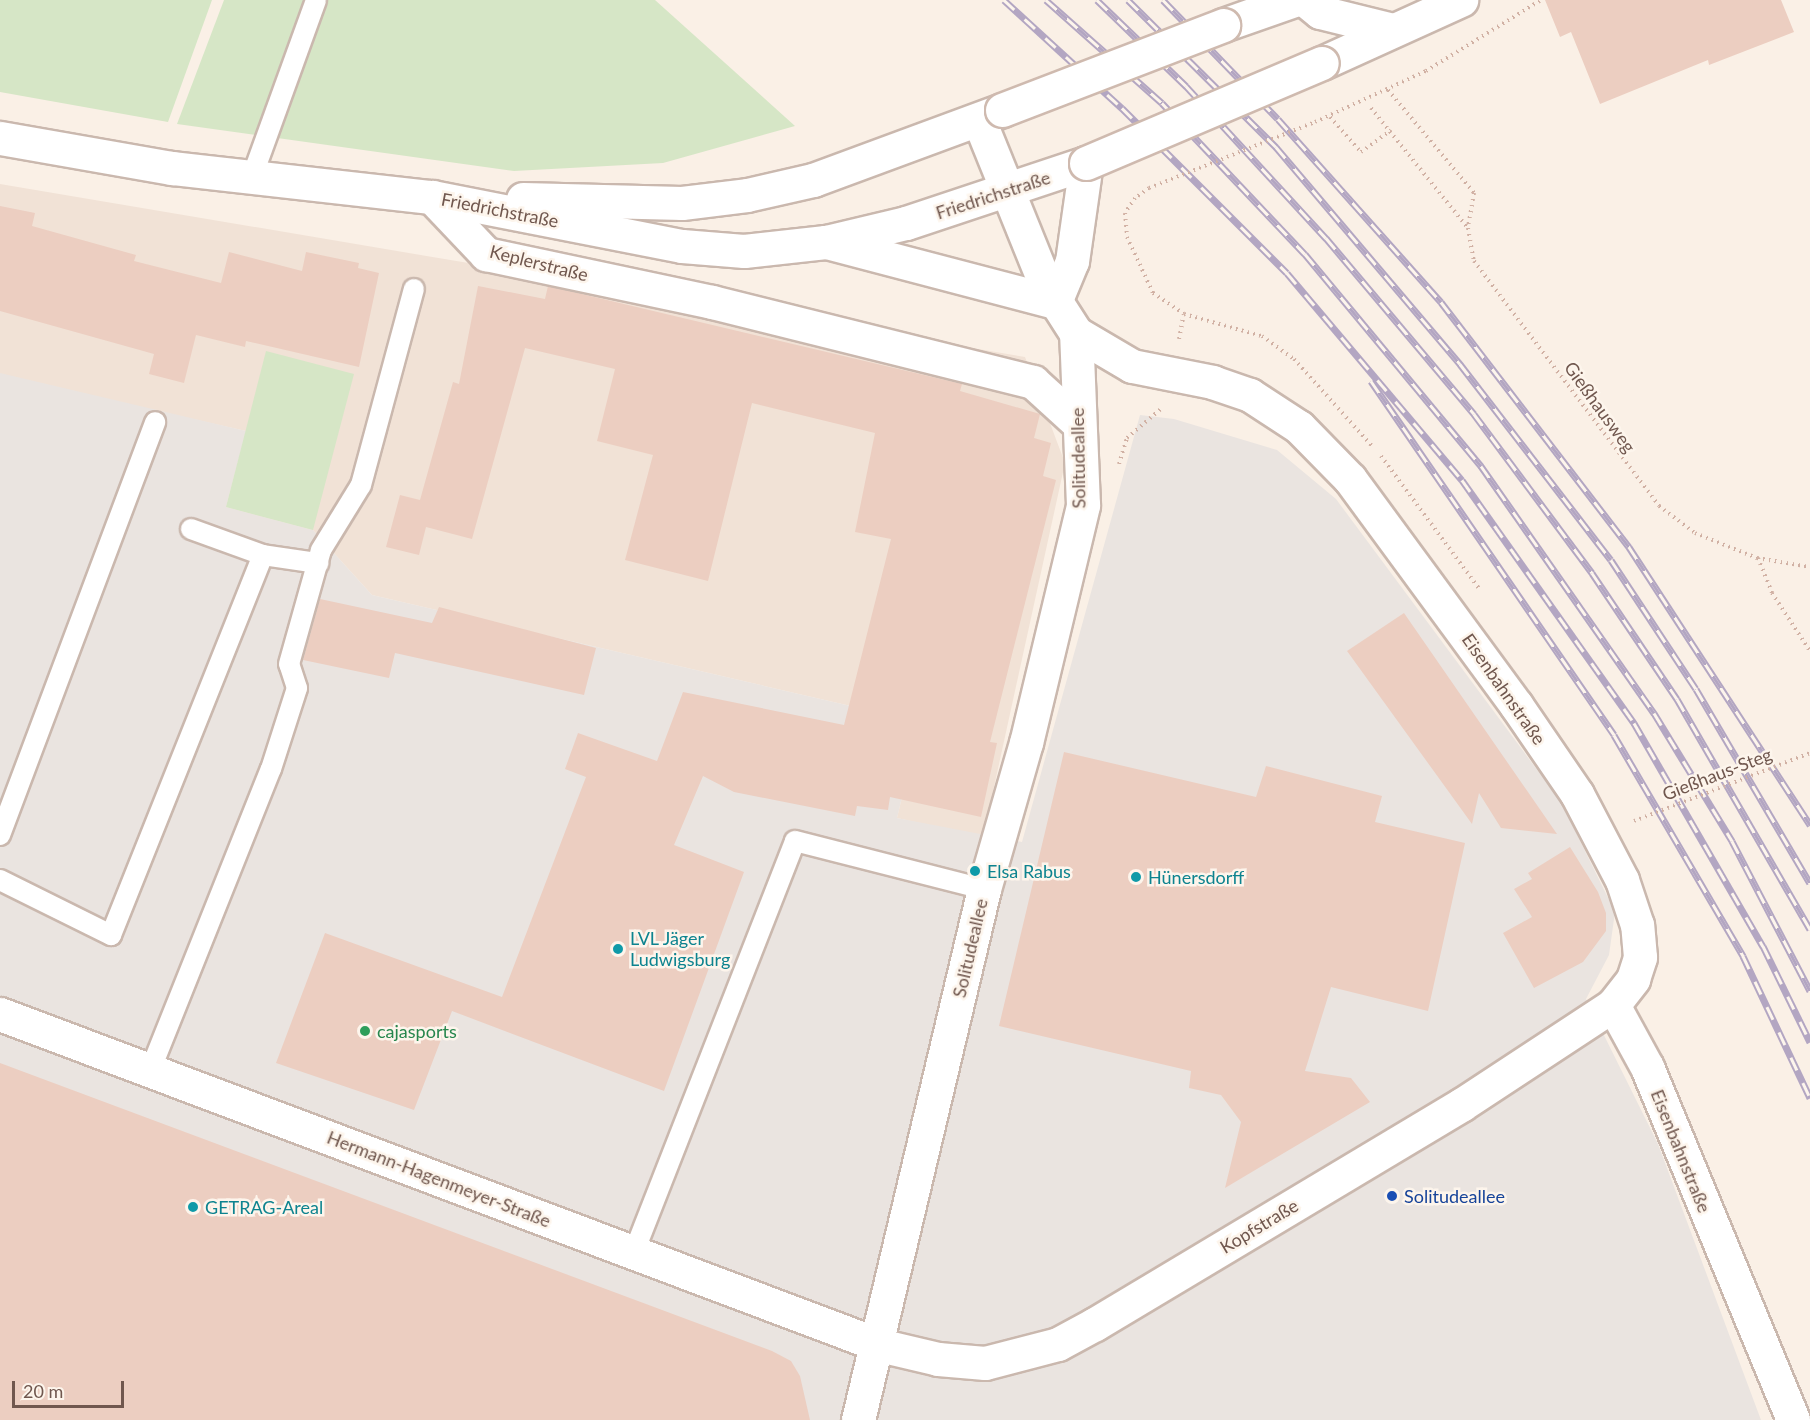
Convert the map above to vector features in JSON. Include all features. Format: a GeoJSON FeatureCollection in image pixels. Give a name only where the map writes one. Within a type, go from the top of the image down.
{"type":"FeatureCollection","features":[{"type":"Feature","properties":{"kind":"street","name":"Friedrichstraße"},"geometry":{"type":"LineString","coordinates":[[432,197],[682,203],[747,195],[813,180],[990,115],[1227,12],[1294,0]]}},
{"type":"Feature","properties":{"kind":"street"},"geometry":{"type":"LineString","coordinates":[[1305,0],[1340,9],[1393,30]]}},
{"type":"Feature","properties":{"kind":"street","name":"Friedrichstraße"},"geometry":{"type":"LineString","coordinates":[[432,197],[682,246],[744,251],[826,242],[1008,192],[1086,163],[1322,63],[1461,0]]}},
{"type":"Feature","properties":{"kind":"street"},"geometry":{"type":"LineString","coordinates":[[1322,63],[1340,9]]}},
{"type":"Feature","properties":{"kind":"street","name":"Eisenbahnstraße"},"geometry":{"type":"LineString","coordinates":[[990,115],[1008,192],[1055,302],[1076,333],[1132,366],[1250,395],[1280,412],[1320,447],[1399,542],[1577,794],[1622,880],[1637,925],[1640,957],[1633,979],[1613,1005],[1647,1066],[1793,1420]]}},
{"type":"Feature","properties":{"kind":"street"},"geometry":{"type":"LineString","coordinates":[[0,138],[252,177],[432,197]]}},
{"type":"Feature","properties":{"kind":"street"},"geometry":{"type":"LineString","coordinates":[[826,242],[1055,302],[1071,261],[1086,163]]}},
{"type":"Feature","properties":{"kind":"street","name":"Keplerstraße"},"geometry":{"type":"LineString","coordinates":[[432,197],[486,254],[712,302],[1033,382],[1077,422]]}},
{"type":"Feature","properties":{"kind":"street","name":"Solitudeallee"},"geometry":{"type":"LineString","coordinates":[[858,1420],[879,1345],[984,889],[1026,743],[1083,506],[1077,422],[1076,333]]}},
{"type":"Feature","properties":{"kind":"street","name":"Kopfstraße"},"geometry":{"type":"LineString","coordinates":[[879,1345],[938,1359],[985,1364],[1058,1344],[1461,1105],[1613,1005]]}},
{"type":"Feature","properties":{"kind":"street","name":"Hermann-Hagenmeyer-Straße"},"geometry":{"type":"LineString","coordinates":[[0,1014],[879,1345]]}},
{"type":"Feature","properties":{"kind":"lane"},"geometry":{"type":"LineString","coordinates":[[252,177],[316,0]]}},
{"type":"Feature","properties":{"kind":"lane"},"geometry":{"type":"LineString","coordinates":[[150,1071],[271,769],[297,688],[288,664],[318,563],[361,485],[414,289]]}},
{"type":"Feature","properties":{"kind":"lane"},"geometry":{"type":"LineString","coordinates":[[0,835],[154,422]]}},
{"type":"Feature","properties":{"kind":"lane"},"geometry":{"type":"LineString","coordinates":[[191,529],[263,555],[318,563]]}},
{"type":"Feature","properties":{"kind":"lane"},"geometry":{"type":"LineString","coordinates":[[0,880],[111,935],[263,555]]}},
{"type":"Feature","properties":{"kind":"lane"},"geometry":{"type":"LineString","coordinates":[[634,1252],[795,841],[984,889]]}},
{"type":"Feature","properties":{"kind":"path"},"geometry":{"type":"LineString","coordinates":[[1117,472],[1127,438],[1161,411],[1184,314],[1153,292],[1127,237],[1125,213],[1135,198],[1149,189],[1330,117],[1388,90],[1541,0]]}},
{"type":"Feature","properties":{"kind":"path"},"geometry":{"type":"LineString","coordinates":[[1388,90],[1474,193],[1468,228]]}},
{"type":"Feature","properties":{"kind":"path"},"geometry":{"type":"LineString","coordinates":[[1371,108],[1468,228]]}},
{"type":"Feature","properties":{"kind":"path"},"geometry":{"type":"LineString","coordinates":[[1330,117],[1360,152],[1391,130]]}},
{"type":"Feature","properties":{"kind":"path","name":"Gießhausweg"},"geometry":{"type":"LineString","coordinates":[[1468,228],[1474,261],[1659,506],[1695,533],[1757,558],[1810,567]]}},
{"type":"Feature","properties":{"kind":"path"},"geometry":{"type":"LineString","coordinates":[[1757,558],[1772,593],[1810,651]]}},
{"type":"Feature","properties":{"kind":"path","name":"Gießhaus-Steg"},"geometry":{"type":"LineString","coordinates":[[1634,821],[1810,753]]}},
{"type":"Feature","properties":{"kind":"shaded area"},"geometry":{"type":"Polygon","coordinates":[[[0,184],[1025,357],[1065,463],[983,837],[897,818],[920,722],[372,595],[313,530],[226,507],[246,431],[0,376],[0,184]]]}},
{"type":"Feature","properties":{"kind":"shaded area"},"geometry":{"type":"Polygon","coordinates":[[[0,373],[246,431],[226,507],[313,530],[372,595],[920,722],[897,818],[1022,842],[1140,415],[1174,419],[1277,450],[1336,499],[1561,802],[1615,912],[1609,955],[1586,999],[1658,1144],[1761,1420],[0,1420],[0,373]]]}},
{"type":"Feature","properties":{"kind":"green space"},"geometry":{"type":"Polygon","coordinates":[[[0,0],[212,0],[168,122],[0,92],[0,0]]]}},
{"type":"Feature","properties":{"kind":"green space"},"geometry":{"type":"Polygon","coordinates":[[[224,0],[655,0],[795,126],[663,163],[514,171],[177,124],[224,0]]]}},
{"type":"Feature","properties":{"kind":"green space"},"geometry":{"type":"Polygon","coordinates":[[[266,351],[354,374],[313,530],[226,507],[266,351]]]}},
{"type":"Feature","properties":{"kind":"building"},"geometry":{"type":"Polygon","coordinates":[[[1545,0],[1781,0],[1794,32],[1709,65],[1708,60],[1600,104],[1571,32],[1560,37],[1545,0]]]}},
{"type":"Feature","properties":{"kind":"building"},"geometry":{"type":"Polygon","coordinates":[[[0,206],[35,213],[32,226],[136,255],[134,261],[221,283],[229,252],[302,271],[306,252],[359,263],[358,268],[379,273],[359,367],[246,341],[245,347],[196,335],[184,383],[149,374],[154,354],[0,311],[0,206]]]}},
{"type":"Feature","properties":{"kind":"building"},"geometry":{"type":"Polygon","coordinates":[[[478,286],[545,299],[548,286],[962,384],[960,391],[1040,414],[1034,438],[1051,443],[1043,476],[1056,480],[990,742],[997,743],[981,817],[890,797],[888,810],[857,806],[855,816],[734,792],[703,776],[674,845],[744,872],[664,1091],[452,1011],[414,1110],[276,1063],[325,933],[502,997],[586,777],[565,769],[578,733],[657,761],[683,692],[844,725],[891,539],[855,532],[875,433],[752,403],[708,581],[625,560],[653,455],[597,441],[615,369],[525,348],[472,539],[426,527],[419,555],[386,547],[400,495],[420,500],[453,382],[459,384],[478,286]]]}},
{"type":"Feature","properties":{"kind":"building"},"geometry":{"type":"Polygon","coordinates":[[[320,599],[432,623],[439,607],[596,648],[584,695],[395,653],[389,678],[303,660],[320,599]]]}},
{"type":"Feature","properties":{"kind":"building"},"geometry":{"type":"Polygon","coordinates":[[[1404,613],[1557,834],[1501,828],[1479,793],[1472,824],[1347,651],[1404,613]]]}},
{"type":"Feature","properties":{"kind":"building"},"geometry":{"type":"Polygon","coordinates":[[[1064,752],[1256,797],[1266,766],[1382,796],[1375,822],[1465,843],[1428,1011],[1331,987],[1305,1071],[1351,1078],[1370,1102],[1225,1188],[1241,1122],[1221,1095],[1189,1088],[1191,1071],[999,1026],[1064,752]]]}},
{"type":"Feature","properties":{"kind":"building"},"geometry":{"type":"Polygon","coordinates":[[[1570,847],[1598,892],[1606,913],[1606,931],[1583,962],[1534,988],[1503,933],[1532,917],[1514,889],[1532,879],[1528,873],[1570,847]]]}},
{"type":"Feature","properties":{"kind":"building","name":"GETRAG-Areal"},"geometry":{"type":"Polygon","coordinates":[[[0,1063],[772,1351],[791,1361],[800,1376],[810,1420],[0,1420],[0,1063]]]}},
{"type":"Feature","properties":{"kind":"railway"},"geometry":{"type":"LineString","coordinates":[[1004,0],[1122,108],[1287,273],[1462,480],[1634,723],[1763,946],[1810,1042]]}},
{"type":"Feature","properties":{"kind":"railway"},"geometry":{"type":"LineString","coordinates":[[1046,0],[1162,103],[1305,254],[1481,466],[1654,713],[1732,841],[1810,991]]}},
{"type":"Feature","properties":{"kind":"railway"},"geometry":{"type":"LineString","coordinates":[[1097,0],[1186,86],[1326,238],[1474,414],[1592,573],[1677,699],[1810,929]]}},
{"type":"Feature","properties":{"kind":"railway"},"geometry":{"type":"LineString","coordinates":[[1128,0],[1276,147],[1460,364],[1611,560],[1696,689],[1810,883]]}},
{"type":"Feature","properties":{"kind":"railway"},"geometry":{"type":"LineString","coordinates":[[1163,0],[1278,119],[1441,302],[1629,547],[1810,825]]}},
{"type":"Feature","properties":{"kind":"railway"},"geometry":{"type":"LineString","coordinates":[[1371,381],[1614,735],[1743,956],[1810,1098]]}},
{"type":"Feature","properties":{"kind":"place","name":"Elsa Rabus"},"geometry":{"type":"Point","coordinates":[975,871]}},
{"type":"Feature","properties":{"kind":"place","name":"Hünersdorff"},"geometry":{"type":"Point","coordinates":[1136,877]}},
{"type":"Feature","properties":{"kind":"place","name":"LVL Jäger Ludwigsburg"},"geometry":{"type":"Point","coordinates":[618,949]}},
{"type":"Feature","properties":{"kind":"place","name":"cajasports"},"geometry":{"type":"Point","coordinates":[365,1031]}},
{"type":"Feature","properties":{"kind":"place","name":"Solitudeallee"},"geometry":{"type":"Point","coordinates":[1392,1196]}},
{"type":"Feature","properties":{"kind":"place","name":"GETRAG-Areal"},"geometry":{"type":"Point","coordinates":[193,1207]}}]}
